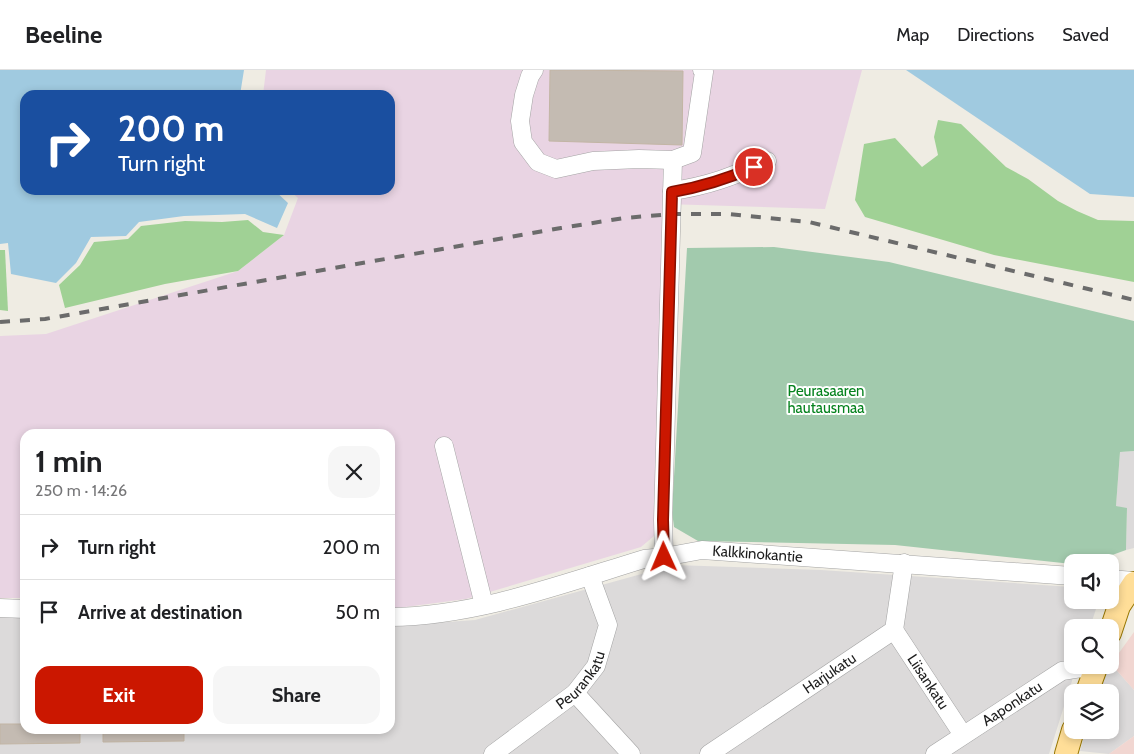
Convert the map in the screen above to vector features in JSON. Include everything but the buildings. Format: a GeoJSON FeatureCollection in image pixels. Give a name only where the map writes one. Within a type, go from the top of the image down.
{"type":"FeatureCollection","features":[{"type":"Feature","properties":{"kind":"main road"},"geometry":{"type":"LineString","coordinates":[[1115,619],[1119,606],[1134,582]]}},
{"type":"Feature","properties":{"kind":"main road"},"geometry":{"type":"LineString","coordinates":[[1119,634],[1134,611]]}},
{"type":"Feature","properties":{"kind":"main road"},"geometry":{"type":"LineString","coordinates":[[1066,754],[1070,739]]}},
{"type":"Feature","properties":{"kind":"street"},"geometry":{"type":"LineString","coordinates":[[534,70],[524,95],[520,121],[523,142],[538,162],[556,169],[593,161],[639,158],[672,160],[692,153],[704,72],[702,70]]}},
{"type":"Feature","properties":{"kind":"street"},"geometry":{"type":"LineString","coordinates":[[664,557],[663,520],[672,160]]}},
{"type":"Feature","properties":{"kind":"street"},"geometry":{"type":"LineString","coordinates":[[672,192],[727,179],[767,161]]}},
{"type":"Feature","properties":{"kind":"street"},"geometry":{"type":"LineString","coordinates":[[444,446],[484,605]]}},
{"type":"Feature","properties":{"kind":"street","name":"Kalkkinokantie"},"geometry":{"type":"LineString","coordinates":[[395,617],[451,612],[484,605],[519,597],[644,558],[664,557],[702,550],[1064,575]]}},
{"type":"Feature","properties":{"kind":"street"},"geometry":{"type":"LineString","coordinates":[[894,630],[904,563]]}},
{"type":"Feature","properties":{"kind":"street","name":"Peurankatu"},"geometry":{"type":"LineString","coordinates":[[493,754],[575,693],[596,666],[608,625],[590,576]]}},
{"type":"Feature","properties":{"kind":"street"},"geometry":{"type":"LineString","coordinates":[[1119,580],[1134,582]]}},
{"type":"Feature","properties":{"kind":"street"},"geometry":{"type":"LineString","coordinates":[[0,608],[20,609]]}},
{"type":"Feature","properties":{"kind":"street","name":"Liisankatu"},"geometry":{"type":"LineString","coordinates":[[894,630],[963,735]]}},
{"type":"Feature","properties":{"kind":"street","name":"Harjukatu"},"geometry":{"type":"LineString","coordinates":[[709,754],[894,630]]}},
{"type":"Feature","properties":{"kind":"street","name":"Aaponkatu"},"geometry":{"type":"LineString","coordinates":[[935,754],[1064,671]]}},
{"type":"Feature","properties":{"kind":"street"},"geometry":{"type":"LineString","coordinates":[[575,693],[631,754]]}},
{"type":"Feature","properties":{"kind":"shaded area"},"geometry":{"type":"Polygon","coordinates":[[[266,70],[862,70],[825,209],[665,204],[654,536],[641,547],[466,599],[395,608],[395,429],[20,429],[20,598],[0,598],[0,336],[46,334],[238,271],[284,235],[298,198],[295,195],[395,195],[395,90],[264,90],[266,70]]]}},
{"type":"Feature","properties":{"kind":"shaded area"},"geometry":{"type":"Polygon","coordinates":[[[1134,451],[1134,548],[1126,550],[1127,509],[1116,506],[1120,452],[1134,451]]]}},
{"type":"Feature","properties":{"kind":"shaded area"},"geometry":{"type":"Polygon","coordinates":[[[674,565],[821,570],[1064,586],[1064,609],[1096,609],[1093,619],[1064,619],[1064,674],[1074,674],[1071,684],[1064,684],[1064,706],[1049,754],[0,754],[0,617],[20,618],[20,734],[395,734],[395,626],[475,620],[674,565]]]}},
{"type":"Feature","properties":{"kind":"shaded area"},"geometry":{"type":"Polygon","coordinates":[[[1134,632],[1134,690],[1119,673],[1119,653],[1134,632]]]}},
{"type":"Feature","properties":{"kind":"shaded area"},"geometry":{"type":"Polygon","coordinates":[[[1119,673],[1134,690],[1134,736],[1109,754],[1080,751],[1083,739],[1119,739],[1119,684],[1102,684],[1106,674],[1119,673]]]}},
{"type":"Feature","properties":{"kind":"shaded area"},"geometry":{"type":"Polygon","coordinates":[[[1134,736],[1134,754],[1109,754],[1134,736]]]}},
{"type":"Feature","properties":{"kind":"green space"},"geometry":{"type":"Polygon","coordinates":[[[938,120],[961,124],[1006,167],[1028,179],[1058,201],[1077,211],[1098,220],[1134,221],[1134,282],[994,255],[865,217],[855,200],[864,144],[895,138],[922,167],[938,155],[934,137],[938,120]]]}},
{"type":"Feature","properties":{"kind":"green space"},"geometry":{"type":"Polygon","coordinates":[[[248,220],[263,232],[284,235],[238,271],[165,284],[65,308],[59,285],[80,265],[94,242],[128,239],[141,226],[185,221],[222,222],[248,220]]]}},
{"type":"Feature","properties":{"kind":"green space","name":"Peurasaaren hautausmaa"},"geometry":{"type":"Polygon","coordinates":[[[774,247],[889,262],[1134,321],[1134,451],[1120,452],[1116,506],[1127,508],[1126,550],[1115,554],[1064,554],[1064,563],[895,545],[698,541],[674,527],[672,512],[687,248],[774,247]]]}},
{"type":"Feature","properties":{"kind":"green space"},"geometry":{"type":"Polygon","coordinates":[[[0,250],[5,250],[8,311],[0,310],[0,250]]]}},
{"type":"Feature","properties":{"kind":"water"},"geometry":{"type":"Polygon","coordinates":[[[0,70],[244,70],[241,90],[20,90],[20,195],[279,195],[288,203],[277,228],[245,214],[184,216],[139,222],[126,236],[91,237],[76,263],[56,283],[11,274],[8,243],[0,244],[0,70]]]}},
{"type":"Feature","properties":{"kind":"water"},"geometry":{"type":"Polygon","coordinates":[[[906,70],[1134,70],[1134,197],[1090,194],[906,70]]]}},
{"type":"Feature","properties":{"kind":"railway"},"geometry":{"type":"LineString","coordinates":[[0,322],[45,319],[561,228],[624,218],[672,214],[728,214],[809,222],[1134,300]]}},
{"type":"Feature","properties":{"kind":"route"},"geometry":{"type":"LineString","coordinates":[[664,557],[663,520],[672,192],[727,179],[754,167]]}}]}
